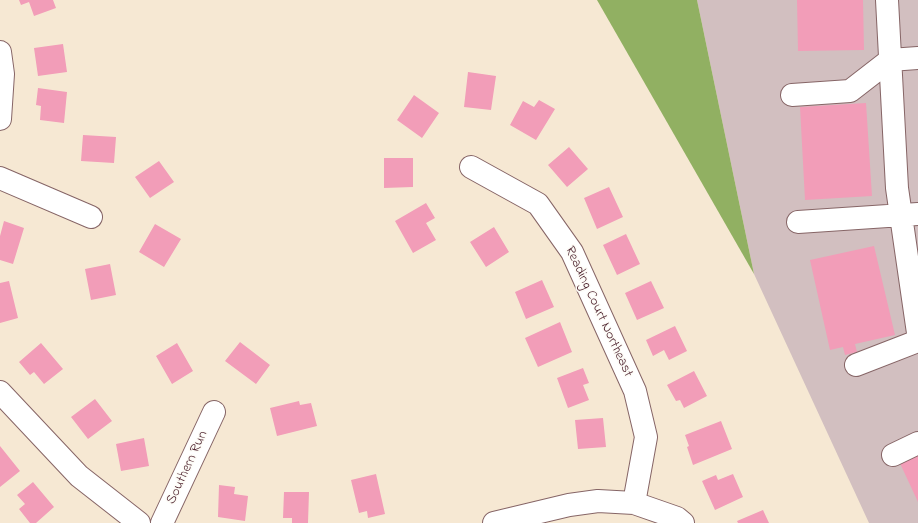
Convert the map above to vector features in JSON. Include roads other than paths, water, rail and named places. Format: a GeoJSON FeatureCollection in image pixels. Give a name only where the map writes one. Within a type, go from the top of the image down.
{"type":"FeatureCollection","features":[{"type":"Feature","properties":{"kind":"street"},"geometry":{"type":"LineString","coordinates":[[887,0],[897,188],[910,215],[918,334]]}},
{"type":"Feature","properties":{"kind":"street"},"geometry":{"type":"LineString","coordinates":[[0,52],[3,74],[0,119]]}},
{"type":"Feature","properties":{"kind":"street"},"geometry":{"type":"LineString","coordinates":[[792,95],[850,91],[890,60],[918,58]]}},
{"type":"Feature","properties":{"kind":"street","name":"Reading Court Northeast"},"geometry":{"type":"LineString","coordinates":[[471,167],[538,204],[572,252],[635,391],[646,437],[634,503]]}},
{"type":"Feature","properties":{"kind":"street"},"geometry":{"type":"LineString","coordinates":[[0,178],[91,217]]}},
{"type":"Feature","properties":{"kind":"street"},"geometry":{"type":"LineString","coordinates":[[798,222],[910,215]]}},
{"type":"Feature","properties":{"kind":"street"},"geometry":{"type":"LineString","coordinates":[[856,365],[918,341]]}},
{"type":"Feature","properties":{"kind":"street"},"geometry":{"type":"LineString","coordinates":[[0,392],[79,476],[139,523]]}},
{"type":"Feature","properties":{"kind":"street","name":"Southern Run"},"geometry":{"type":"LineString","coordinates":[[162,523],[214,412]]}},
{"type":"Feature","properties":{"kind":"street"},"geometry":{"type":"LineString","coordinates":[[893,455],[918,443]]}},
{"type":"Feature","properties":{"kind":"street"},"geometry":{"type":"LineString","coordinates":[[494,523],[569,505],[598,501],[634,503],[677,518],[683,523]]}}]}
